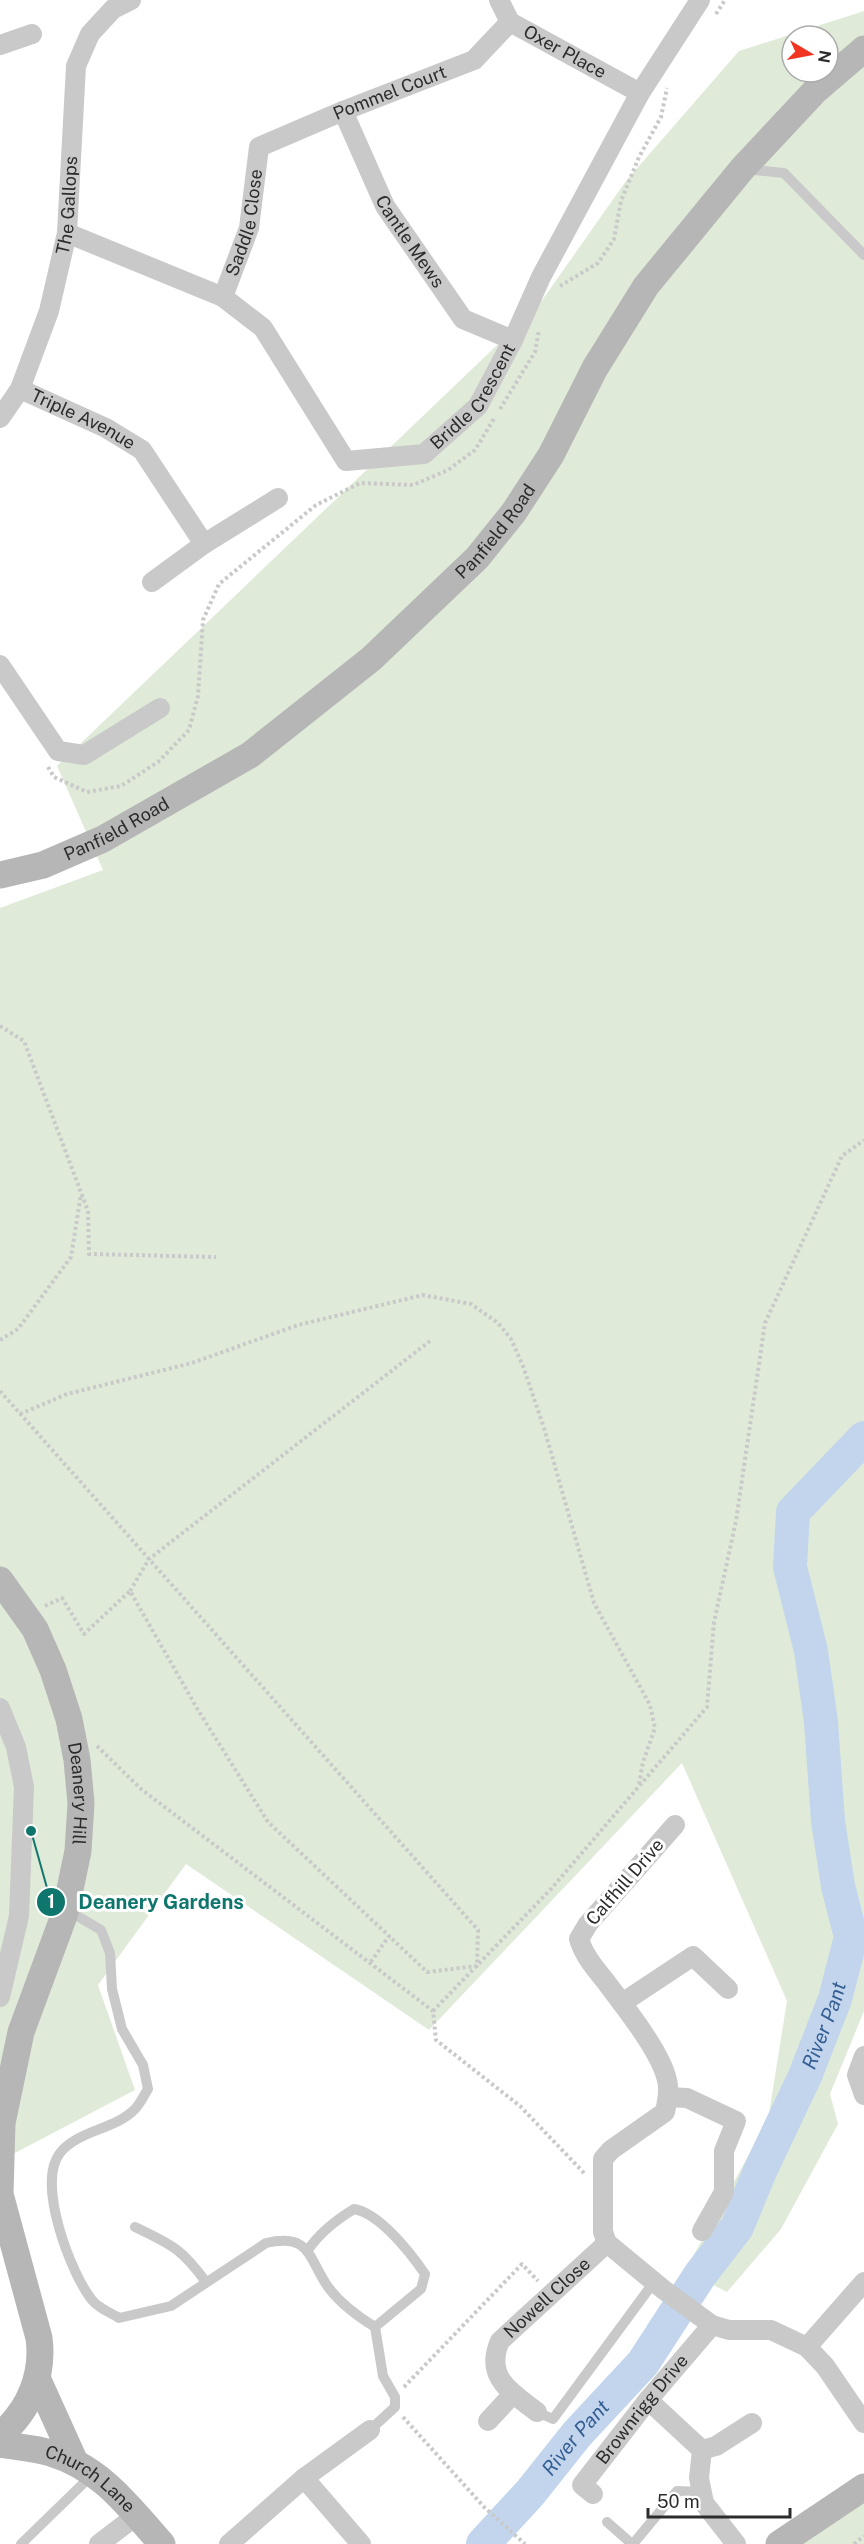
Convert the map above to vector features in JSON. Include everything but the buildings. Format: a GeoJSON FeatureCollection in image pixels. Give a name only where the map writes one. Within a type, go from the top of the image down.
{"type":"FeatureCollection","features":[{"type":"Feature","properties":{"kind":"main road","name":"Panfield Road"},"geometry":{"type":"LineString","coordinates":[[0,875],[43,865],[103,839],[250,755],[371,659],[477,558],[514,512],[550,455],[596,368],[646,286],[742,169],[816,91],[864,49]]}},
{"type":"Feature","properties":{"kind":"main road","name":"Deanery Hill"},"geometry":{"type":"LineString","coordinates":[[0,1580],[35,1629],[53,1670],[69,1719],[77,1760],[81,1803],[78,1851],[66,1913],[21,2032],[1,2122],[0,2194],[42,2355],[38,2380],[13,2424],[0,2435]]}},
{"type":"Feature","properties":{"kind":"main road"},"geometry":{"type":"LineString","coordinates":[[38,2380],[85,2467]]}},
{"type":"Feature","properties":{"kind":"main road","name":"Church Lane"},"geometry":{"type":"LineString","coordinates":[[0,2444],[49,2453],[85,2467],[113,2488],[162,2544]]}},
{"type":"Feature","properties":{"kind":"main road"},"geometry":{"type":"LineString","coordinates":[[779,2544],[864,2487]]}},
{"type":"Feature","properties":{"kind":"street","name":"The Gallops"},"geometry":{"type":"LineString","coordinates":[[0,418],[20,390],[49,311],[67,233],[76,66],[90,34],[113,9],[131,0]]}},
{"type":"Feature","properties":{"kind":"street","name":"Oxer Place"},"geometry":{"type":"LineString","coordinates":[[499,0],[510,22],[640,93]]}},
{"type":"Feature","properties":{"kind":"street","name":"Bridle Crescent"},"geometry":{"type":"LineString","coordinates":[[67,233],[223,297],[263,328],[346,461],[424,454],[478,406],[513,340],[541,277],[640,93],[700,0]]}},
{"type":"Feature","properties":{"kind":"street","name":"Pommel Court"},"geometry":{"type":"LineString","coordinates":[[259,147],[343,111],[474,60],[510,22]]}},
{"type":"Feature","properties":{"kind":"street"},"geometry":{"type":"LineString","coordinates":[[0,45],[32,34]]}},
{"type":"Feature","properties":{"kind":"street","name":"Cantle Mews"},"geometry":{"type":"LineString","coordinates":[[343,111],[385,206],[463,319],[513,340]]}},
{"type":"Feature","properties":{"kind":"street","name":"Saddle Close"},"geometry":{"type":"LineString","coordinates":[[223,297],[249,228],[259,147]]}},
{"type":"Feature","properties":{"kind":"street","name":"Triple Avenue"},"geometry":{"type":"LineString","coordinates":[[20,390],[105,428],[142,450],[204,544]]}},
{"type":"Feature","properties":{"kind":"street"},"geometry":{"type":"LineString","coordinates":[[152,582],[204,544],[278,498]]}},
{"type":"Feature","properties":{"kind":"street"},"geometry":{"type":"LineString","coordinates":[[0,665],[58,752],[84,755],[160,708]]}},
{"type":"Feature","properties":{"kind":"street"},"geometry":{"type":"LineString","coordinates":[[0,1708],[16,1747],[24,1787],[0,1996]]}},
{"type":"Feature","properties":{"kind":"street","name":"Calfhill Drive"},"geometry":{"type":"LineString","coordinates":[[622,2003],[582,1950],[579,1939],[588,1924],[675,1826]]}},
{"type":"Feature","properties":{"kind":"street"},"geometry":{"type":"LineString","coordinates":[[728,1989],[693,1956],[622,2003],[663,2066],[668,2097],[665,2112],[611,2150],[603,2159],[603,2232],[607,2243],[659,2286],[706,2320],[729,2330],[771,2330],[807,2348],[825,2366],[864,2423]]}},
{"type":"Feature","properties":{"kind":"street"},"geometry":{"type":"LineString","coordinates":[[864,2056],[857,2075],[864,2095]]}},
{"type":"Feature","properties":{"kind":"street"},"geometry":{"type":"LineString","coordinates":[[668,2097],[687,2098],[736,2121],[724,2151],[724,2192],[702,2231]]}},
{"type":"Feature","properties":{"kind":"street","name":"Nowell Close"},"geometry":{"type":"LineString","coordinates":[[537,2412],[504,2386],[498,2375],[494,2354],[500,2341],[607,2243]]}},
{"type":"Feature","properties":{"kind":"street"},"geometry":{"type":"LineString","coordinates":[[807,2348],[864,2282]]}},
{"type":"Feature","properties":{"kind":"street","name":"Brownrigg Drive"},"geometry":{"type":"LineString","coordinates":[[593,2494],[582,2485],[706,2320]]}},
{"type":"Feature","properties":{"kind":"street"},"geometry":{"type":"LineString","coordinates":[[488,2421],[513,2394]]}},
{"type":"Feature","properties":{"kind":"street"},"geometry":{"type":"LineString","coordinates":[[648,2400],[702,2450],[700,2492],[704,2503],[736,2544]]}},
{"type":"Feature","properties":{"kind":"street"},"geometry":{"type":"LineString","coordinates":[[702,2450],[716,2446],[752,2423]]}},
{"type":"Feature","properties":{"kind":"street"},"geometry":{"type":"LineString","coordinates":[[229,2544],[304,2478],[370,2430]]}},
{"type":"Feature","properties":{"kind":"street"},"geometry":{"type":"LineString","coordinates":[[304,2478],[361,2544]]}},
{"type":"Feature","properties":{"kind":"street"},"geometry":{"type":"LineString","coordinates":[[99,2544],[137,2515]]}},
{"type":"Feature","properties":{"kind":"lane"},"geometry":{"type":"LineString","coordinates":[[742,169],[784,173],[864,255]]}},
{"type":"Feature","properties":{"kind":"lane"},"geometry":{"type":"LineString","coordinates":[[66,1913],[74,1914],[101,1930],[110,1953],[112,1989],[122,2029],[143,2066],[148,2089],[135,2109],[109,2126],[76,2140],[60,2153],[52,2169],[52,2191],[68,2258],[93,2302],[119,2318],[171,2306],[266,2243],[284,2239],[308,2250],[327,2285],[356,2315],[375,2327],[383,2376],[395,2402],[370,2430]]}},
{"type":"Feature","properties":{"kind":"lane"},"geometry":{"type":"LineString","coordinates":[[308,2250],[317,2236],[354,2209],[367,2211],[415,2259],[425,2274],[421,2289],[375,2327]]}},
{"type":"Feature","properties":{"kind":"lane"},"geometry":{"type":"LineString","coordinates":[[135,2227],[176,2247],[188,2258],[206,2282]]}},
{"type":"Feature","properties":{"kind":"lane"},"geometry":{"type":"LineString","coordinates":[[537,2412],[553,2419],[659,2286]]}},
{"type":"Feature","properties":{"kind":"lane"},"geometry":{"type":"LineString","coordinates":[[21,2544],[85,2467]]}},
{"type":"Feature","properties":{"kind":"lane"},"geometry":{"type":"LineString","coordinates":[[607,2522],[632,2544],[677,2491],[700,2492]]}},
{"type":"Feature","properties":{"kind":"path"},"geometry":{"type":"LineString","coordinates":[[0,1026],[24,1041],[88,1211],[89,1254],[216,1257]]}},
{"type":"Feature","properties":{"kind":"path"},"geometry":{"type":"LineString","coordinates":[[602,2199],[582,2170],[520,2106],[436,2040],[434,2011],[551,1888],[707,1707],[714,1622],[736,1521],[765,1323],[842,1156],[864,1140]]}},
{"type":"Feature","properties":{"kind":"path"},"geometry":{"type":"LineString","coordinates":[[0,1340],[18,1329],[71,1257],[81,1193]]}},
{"type":"Feature","properties":{"kind":"path"},"geometry":{"type":"LineString","coordinates":[[20,1414],[67,1394],[192,1363],[298,1325],[423,1295],[471,1304],[498,1323],[515,1348],[544,1428],[594,1603],[650,1705],[655,1728],[643,1762],[639,1784]]}},
{"type":"Feature","properties":{"kind":"path"},"geometry":{"type":"LineString","coordinates":[[25,1615],[62,1598],[84,1634],[130,1591],[149,1559],[430,1341]]}},
{"type":"Feature","properties":{"kind":"path"},"geometry":{"type":"LineString","coordinates":[[0,1391],[478,1930],[477,1966]]}},
{"type":"Feature","properties":{"kind":"path"},"geometry":{"type":"LineString","coordinates":[[130,1591],[198,1710],[268,1822],[427,1972],[477,1966]]}},
{"type":"Feature","properties":{"kind":"path"},"geometry":{"type":"LineString","coordinates":[[69,1719],[141,1789],[434,2011]]}},
{"type":"Feature","properties":{"kind":"path"},"geometry":{"type":"LineString","coordinates":[[370,1963],[389,1936]]}},
{"type":"Feature","properties":{"kind":"path"},"geometry":{"type":"LineString","coordinates":[[525,2543],[485,2508],[395,2402],[522,2264],[550,2295]]}},
{"type":"Feature","properties":{"kind":"path"},"geometry":{"type":"LineString","coordinates":[[854,2544],[864,2536]]}},
{"type":"Feature","properties":{"kind":"green space"},"geometry":{"type":"Polygon","coordinates":[[[864,11],[864,2011],[830,2094],[838,2124],[781,2229],[727,2292],[685,2271],[768,2120],[787,2001],[682,1763],[429,2030],[186,1864],[98,1985],[135,2090],[11,2155],[0,2089],[0,908],[103,870],[57,766],[538,306],[626,181],[739,51],[780,38],[780,84],[840,84],[840,24],[823,24],[864,11]]]}},
{"type":"Feature","properties":{"kind":"green space"},"geometry":{"type":"Polygon","coordinates":[[[864,2498],[864,2544],[795,2544],[864,2498]]]}},
{"type":"Feature","properties":{"kind":"waterway","name":"River Pant"},"geometry":{"type":"LineString","coordinates":[[483,2544],[530,2493],[577,2434],[643,2363],[700,2275],[737,2227],[760,2171],[805,2076],[835,1999],[851,1937],[838,1886],[828,1821],[821,1722],[811,1651],[790,1567],[793,1512],[864,1438]]}},
{"type":"Feature","properties":{"kind":"place","name":"Deanery Gardens"},"geometry":{"type":"Point","coordinates":[31,1831]}}]}
